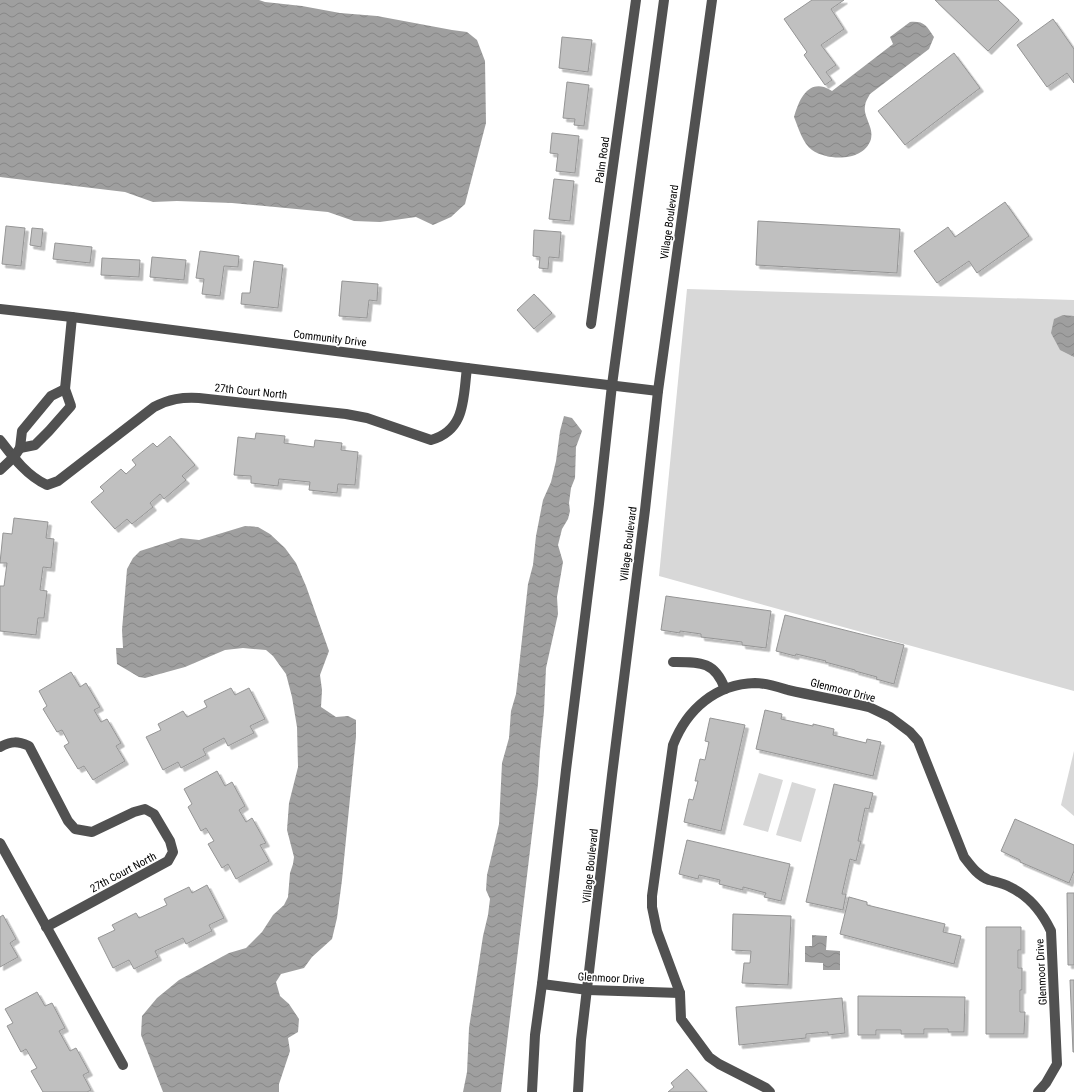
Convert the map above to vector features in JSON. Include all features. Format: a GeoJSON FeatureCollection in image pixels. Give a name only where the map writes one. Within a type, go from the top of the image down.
{"type":"FeatureCollection","features":[{"type":"Feature","properties":{"kind":"street","name":"Palm Road"},"geometry":{"type":"LineString","coordinates":[[591,324],[636,0]]}},
{"type":"Feature","properties":{"kind":"street"},"geometry":{"type":"LineString","coordinates":[[532,1092],[535,1035],[612,385],[664,0]]}},
{"type":"Feature","properties":{"kind":"street","name":"Village Boulevard"},"geometry":{"type":"LineString","coordinates":[[578,1092],[581,1040],[658,391],[712,0]]}},
{"type":"Feature","properties":{"kind":"street","name":"Community Drive"},"geometry":{"type":"LineString","coordinates":[[0,309],[658,391]]}},
{"type":"Feature","properties":{"kind":"street"},"geometry":{"type":"LineString","coordinates":[[20,448],[35,445],[71,406],[65,389],[72,317]]}},
{"type":"Feature","properties":{"kind":"street","name":"27th Court North"},"geometry":{"type":"LineString","coordinates":[[0,440],[14,457],[37,480],[47,485],[58,481],[154,407],[175,398],[187,397],[346,414],[367,418],[430,440],[441,437],[450,431],[457,422],[462,411],[467,368]]}},
{"type":"Feature","properties":{"kind":"street"},"geometry":{"type":"LineString","coordinates":[[0,470],[14,457],[20,448],[22,432],[51,396],[65,389]]}},
{"type":"Feature","properties":{"kind":"street"},"geometry":{"type":"LineString","coordinates":[[673,662],[693,662],[705,665],[714,670],[721,679],[725,689]]}},
{"type":"Feature","properties":{"kind":"street","name":"Glenmoor Drive"},"geometry":{"type":"LineString","coordinates":[[770,1092],[766,1088],[719,1064],[709,1057],[680,1019],[680,993],[657,931],[652,907],[652,896],[673,745],[678,733],[689,715],[705,700],[735,685],[757,683],[869,707],[890,717],[910,732],[918,741],[964,857],[970,866],[987,879],[1008,886],[1026,897],[1041,912],[1051,931],[1057,1064],[1046,1083],[1038,1092]]}},
{"type":"Feature","properties":{"kind":"street","name":"27th Court North"},"geometry":{"type":"LineString","coordinates":[[0,747],[18,741],[29,746],[68,821],[75,829],[92,832],[134,812],[145,810],[154,814],[170,841],[173,852],[168,861],[46,927]]}},
{"type":"Feature","properties":{"kind":"street"},"geometry":{"type":"LineString","coordinates":[[0,843],[123,1065]]}},
{"type":"Feature","properties":{"kind":"street","name":"Glenmoor Drive"},"geometry":{"type":"LineString","coordinates":[[542,984],[588,990],[680,993]]}},
{"type":"Feature","properties":{"kind":"shaded area"},"geometry":{"type":"Polygon","coordinates":[[[687,289],[1074,300],[1074,691],[659,576],[687,289]]]}},
{"type":"Feature","properties":{"kind":"shaded area"},"geometry":{"type":"Polygon","coordinates":[[[1074,751],[1074,816],[1061,805],[1074,751]]]}},
{"type":"Feature","properties":{"kind":"shaded area"},"geometry":{"type":"Polygon","coordinates":[[[759,773],[783,780],[768,832],[743,825],[759,773]]]}},
{"type":"Feature","properties":{"kind":"shaded area"},"geometry":{"type":"Polygon","coordinates":[[[792,782],[816,789],[801,842],[776,835],[792,782]]]}},
{"type":"Feature","properties":{"kind":"water"},"geometry":{"type":"Polygon","coordinates":[[[0,0],[259,0],[340,13],[377,16],[467,32],[477,40],[485,61],[486,123],[465,204],[451,217],[433,225],[416,217],[380,222],[354,221],[328,212],[232,203],[177,201],[153,202],[125,192],[0,177],[0,0]]]}},
{"type":"Feature","properties":{"kind":"water"},"geometry":{"type":"Polygon","coordinates":[[[910,22],[922,23],[929,29],[934,37],[929,49],[870,94],[866,102],[865,110],[872,135],[867,147],[861,152],[845,157],[827,156],[812,150],[803,140],[794,117],[803,95],[807,91],[817,86],[824,87],[832,91],[893,44],[890,37],[910,22]]]}},
{"type":"Feature","properties":{"kind":"water"},"geometry":{"type":"Polygon","coordinates":[[[1063,315],[1074,316],[1074,357],[1060,350],[1051,333],[1054,319],[1063,315]]]}},
{"type":"Feature","properties":{"kind":"water"},"geometry":{"type":"Polygon","coordinates":[[[564,416],[572,418],[582,431],[576,447],[575,478],[571,488],[569,503],[570,511],[568,519],[562,529],[558,545],[563,562],[557,597],[558,614],[546,668],[538,784],[501,1092],[463,1092],[467,1072],[469,1028],[490,899],[486,890],[487,875],[499,824],[502,763],[509,738],[511,711],[516,694],[528,584],[533,565],[536,536],[543,500],[551,482],[564,416]]]}},
{"type":"Feature","properties":{"kind":"water"},"geometry":{"type":"Polygon","coordinates":[[[245,526],[258,527],[270,534],[285,548],[296,563],[306,586],[329,651],[320,675],[322,690],[321,707],[336,717],[348,716],[356,720],[356,737],[337,918],[332,939],[312,957],[304,968],[281,974],[276,982],[280,996],[289,1004],[299,1019],[298,1032],[288,1038],[290,1051],[279,1084],[279,1092],[163,1092],[141,1035],[142,1016],[157,998],[179,980],[229,953],[246,948],[262,932],[273,915],[284,905],[288,897],[290,873],[294,857],[287,830],[289,803],[298,767],[297,727],[292,697],[286,674],[273,656],[266,650],[243,648],[225,650],[185,667],[145,678],[139,677],[117,664],[116,648],[123,648],[122,630],[127,569],[133,558],[140,551],[181,538],[199,540],[245,526]]]}},
{"type":"Feature","properties":{"kind":"water"},"geometry":{"type":"Polygon","coordinates":[[[812,935],[827,936],[826,950],[840,951],[840,970],[823,970],[823,963],[805,962],[805,946],[812,946],[812,935]]]}},
{"type":"Feature","properties":{"kind":"building"},"geometry":{"type":"Polygon","coordinates":[[[812,0],[844,0],[831,9],[844,29],[821,45],[836,65],[826,72],[832,80],[825,85],[804,55],[807,52],[784,19],[812,0]]]}},
{"type":"Feature","properties":{"kind":"building"},"geometry":{"type":"Polygon","coordinates":[[[935,0],[998,0],[1019,20],[988,51],[935,0]]]}},
{"type":"Feature","properties":{"kind":"building"},"geometry":{"type":"Polygon","coordinates":[[[1053,19],[1074,49],[1074,83],[1067,73],[1047,87],[1017,45],[1053,19]]]}},
{"type":"Feature","properties":{"kind":"building"},"geometry":{"type":"Polygon","coordinates":[[[562,37],[592,40],[588,72],[559,68],[562,37]]]}},
{"type":"Feature","properties":{"kind":"building"},"geometry":{"type":"Polygon","coordinates":[[[954,53],[980,88],[905,145],[878,111],[954,53]]]}},
{"type":"Feature","properties":{"kind":"building"},"geometry":{"type":"Polygon","coordinates":[[[567,82],[589,85],[584,126],[574,125],[575,119],[563,118],[567,82]]]}},
{"type":"Feature","properties":{"kind":"building"},"geometry":{"type":"Polygon","coordinates":[[[552,133],[579,136],[575,173],[556,171],[558,154],[550,153],[552,133]]]}},
{"type":"Feature","properties":{"kind":"building"},"geometry":{"type":"Polygon","coordinates":[[[554,179],[574,181],[570,221],[549,219],[554,179]]]}},
{"type":"Feature","properties":{"kind":"building"},"geometry":{"type":"Polygon","coordinates":[[[1005,202],[1029,236],[977,273],[969,261],[937,283],[914,251],[948,227],[955,237],[1005,202]]]}},
{"type":"Feature","properties":{"kind":"building"},"geometry":{"type":"Polygon","coordinates":[[[758,221],[900,229],[897,273],[756,265],[758,221]]]}},
{"type":"Feature","properties":{"kind":"building"},"geometry":{"type":"Polygon","coordinates":[[[6,226],[25,228],[21,266],[2,264],[6,226]]]}},
{"type":"Feature","properties":{"kind":"building"},"geometry":{"type":"Polygon","coordinates":[[[32,228],[43,229],[41,247],[30,245],[32,228]]]}},
{"type":"Feature","properties":{"kind":"building"},"geometry":{"type":"Polygon","coordinates":[[[534,230],[561,232],[559,258],[549,257],[548,269],[539,268],[540,257],[533,256],[534,230]]]}},
{"type":"Feature","properties":{"kind":"building"},"geometry":{"type":"Polygon","coordinates":[[[55,243],[92,247],[90,263],[53,259],[55,243]]]}},
{"type":"Feature","properties":{"kind":"building"},"geometry":{"type":"Polygon","coordinates":[[[200,251],[239,256],[238,267],[224,266],[220,296],[202,294],[204,279],[196,278],[200,251]]]}},
{"type":"Feature","properties":{"kind":"building"},"geometry":{"type":"Polygon","coordinates":[[[152,257],[186,260],[184,280],[150,277],[152,257]]]}},
{"type":"Feature","properties":{"kind":"building"},"geometry":{"type":"Polygon","coordinates":[[[102,258],[140,260],[139,277],[101,275],[102,258]]]}},
{"type":"Feature","properties":{"kind":"building"},"geometry":{"type":"Polygon","coordinates":[[[254,261],[283,265],[278,308],[241,304],[242,293],[250,293],[254,261]]]}},
{"type":"Feature","properties":{"kind":"building"},"geometry":{"type":"Polygon","coordinates":[[[342,281],[378,284],[377,301],[369,300],[367,318],[339,316],[342,281]]]}},
{"type":"Feature","properties":{"kind":"building"},"geometry":{"type":"Polygon","coordinates":[[[534,294],[552,313],[534,329],[517,310],[534,294]]]}},
{"type":"Feature","properties":{"kind":"building"},"geometry":{"type":"Polygon","coordinates":[[[256,433],[285,436],[284,443],[314,447],[315,440],[342,443],[341,450],[358,452],[355,485],[338,484],[337,493],[309,490],[310,482],[279,479],[278,486],[251,483],[251,476],[234,475],[238,437],[255,439],[256,433]]]}},
{"type":"Feature","properties":{"kind":"building"},"geometry":{"type":"Polygon","coordinates":[[[170,436],[195,465],[182,476],[186,480],[164,499],[160,494],[150,503],[153,507],[132,524],[127,519],[115,529],[91,502],[104,491],[100,487],[121,469],[126,474],[136,465],[132,460],[153,443],[157,447],[170,436]]]}},
{"type":"Feature","properties":{"kind":"building"},"geometry":{"type":"Polygon","coordinates":[[[14,518],[48,522],[46,538],[54,539],[51,568],[43,567],[40,590],[47,591],[44,618],[38,618],[36,635],[0,631],[0,586],[4,586],[7,563],[0,563],[3,533],[12,534],[14,518]]]}},
{"type":"Feature","properties":{"kind":"building"},"geometry":{"type":"Polygon","coordinates":[[[666,596],[771,611],[766,648],[742,645],[742,642],[701,637],[701,634],[661,630],[666,596]]]}},
{"type":"Feature","properties":{"kind":"building"},"geometry":{"type":"Polygon","coordinates":[[[785,615],[904,645],[894,684],[876,679],[877,677],[825,662],[826,661],[776,651],[785,615]]]}},
{"type":"Feature","properties":{"kind":"building"},"geometry":{"type":"Polygon","coordinates":[[[71,672],[80,687],[86,683],[100,707],[94,710],[101,722],[107,719],[121,743],[116,746],[125,761],[93,780],[84,766],[78,769],[64,746],[69,743],[62,730],[57,732],[43,709],[47,706],[39,691],[71,672]]]}},
{"type":"Feature","properties":{"kind":"building"},"geometry":{"type":"Polygon","coordinates":[[[231,688],[235,695],[249,688],[265,719],[250,726],[254,733],[228,746],[224,738],[203,749],[206,755],[181,768],[178,762],[163,770],[146,737],[161,730],[158,724],[183,711],[187,717],[207,707],[204,701],[231,688]]]}},
{"type":"Feature","properties":{"kind":"building"},"geometry":{"type":"Polygon","coordinates":[[[765,710],[782,714],[781,719],[834,729],[833,735],[866,743],[867,739],[881,742],[873,776],[756,749],[765,710]]]}},
{"type":"Feature","properties":{"kind":"building"},"geometry":{"type":"Polygon","coordinates":[[[710,718],[745,725],[721,831],[684,822],[689,799],[693,800],[698,781],[695,781],[700,759],[705,760],[709,742],[705,741],[710,718]]]}},
{"type":"Feature","properties":{"kind":"building"},"geometry":{"type":"Polygon","coordinates":[[[217,771],[225,786],[232,782],[245,806],[239,810],[246,822],[252,818],[266,843],[260,845],[269,861],[236,879],[228,864],[222,868],[208,844],[214,841],[206,828],[201,831],[188,807],[192,804],[184,789],[217,771]]]}},
{"type":"Feature","properties":{"kind":"building"},"geometry":{"type":"Polygon","coordinates":[[[834,784],[873,793],[869,809],[865,808],[858,841],[861,841],[856,861],[850,859],[842,894],[846,894],[843,910],[806,902],[834,784]]]}},
{"type":"Feature","properties":{"kind":"building"},"geometry":{"type":"Polygon","coordinates":[[[1015,819],[1074,845],[1074,871],[1069,883],[1020,862],[1020,860],[1001,851],[1015,819]]]}},
{"type":"Feature","properties":{"kind":"building"},"geometry":{"type":"Polygon","coordinates":[[[687,840],[790,864],[781,901],[764,897],[766,893],[743,887],[743,890],[719,884],[720,880],[699,875],[698,879],[679,874],[687,840]]]}},
{"type":"Feature","properties":{"kind":"building"},"geometry":{"type":"Polygon","coordinates":[[[207,885],[224,918],[209,925],[212,931],[186,944],[183,938],[155,951],[158,957],[134,969],[129,960],[113,968],[98,938],[115,930],[112,925],[136,913],[139,918],[167,905],[164,899],[189,887],[192,893],[207,885]]]}},
{"type":"Feature","properties":{"kind":"building"},"geometry":{"type":"Polygon","coordinates":[[[1067,893],[1074,893],[1074,965],[1068,965],[1067,893]]]}},
{"type":"Feature","properties":{"kind":"building"},"geometry":{"type":"Polygon","coordinates":[[[849,897],[867,902],[867,905],[945,924],[943,932],[961,936],[954,964],[840,934],[849,897]]]}},
{"type":"Feature","properties":{"kind":"building"},"geometry":{"type":"Polygon","coordinates":[[[733,914],[791,916],[788,985],[742,983],[744,963],[750,963],[751,951],[732,950],[733,914]]]}},
{"type":"Feature","properties":{"kind":"building"},"geometry":{"type":"Polygon","coordinates":[[[3,915],[16,939],[10,943],[18,957],[0,967],[0,917],[3,915]]]}},
{"type":"Feature","properties":{"kind":"building"},"geometry":{"type":"Polygon","coordinates":[[[986,927],[1021,927],[1021,950],[1018,950],[1018,968],[1022,968],[1020,1012],[1025,1012],[1024,1034],[986,1034],[986,927]]]}},
{"type":"Feature","properties":{"kind":"building"},"geometry":{"type":"Polygon","coordinates":[[[1070,980],[1074,980],[1074,1052],[1073,1052],[1070,980]]]}},
{"type":"Feature","properties":{"kind":"building"},"geometry":{"type":"Polygon","coordinates":[[[37,992],[45,1006],[52,1003],[65,1028],[59,1031],[70,1051],[76,1048],[89,1072],[83,1075],[91,1090],[87,1092],[43,1092],[31,1071],[37,1068],[26,1049],[21,1052],[7,1026],[13,1023],[5,1009],[37,992]]]}},
{"type":"Feature","properties":{"kind":"building"},"geometry":{"type":"Polygon","coordinates":[[[858,996],[965,997],[964,1032],[948,1032],[948,1029],[924,1029],[924,1034],[901,1034],[901,1030],[876,1030],[876,1035],[858,1035],[858,996]]]}},
{"type":"Feature","properties":{"kind":"building"},"geometry":{"type":"Polygon","coordinates":[[[842,998],[845,1033],[828,1035],[828,1032],[806,1034],[806,1038],[739,1045],[736,1007],[842,998]]]}},
{"type":"Feature","properties":{"kind":"building"},"geometry":{"type":"Polygon","coordinates":[[[687,1069],[707,1092],[668,1092],[674,1087],[671,1083],[687,1069]]]}}]}
